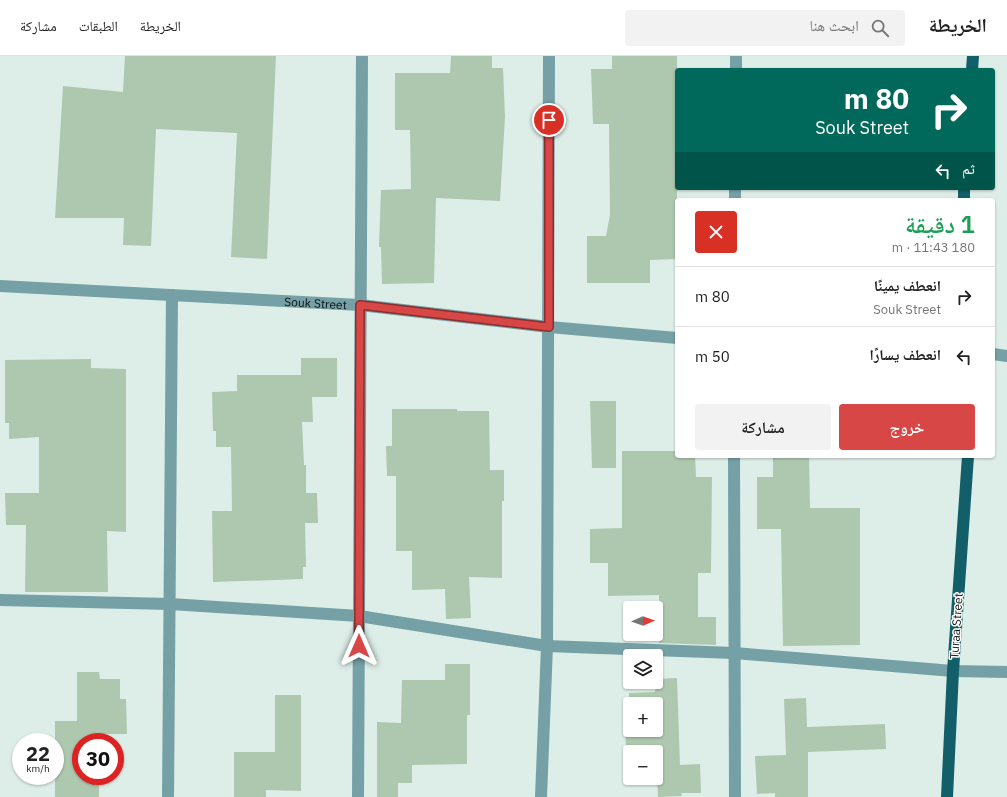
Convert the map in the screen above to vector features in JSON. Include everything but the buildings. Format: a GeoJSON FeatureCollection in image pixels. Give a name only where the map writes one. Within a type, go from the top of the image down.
{"type":"FeatureCollection","features":[{"type":"Feature","properties":{"kind":"main road"},"geometry":{"type":"LineString","coordinates":[[972,68],[973,56]]}},
{"type":"Feature","properties":{"kind":"main road","name":"Turaa Street"},"geometry":{"type":"LineString","coordinates":[[947,797],[953,671],[968,458]]}},
{"type":"Feature","properties":{"kind":"street"},"geometry":{"type":"LineString","coordinates":[[358,797],[362,56]]}},
{"type":"Feature","properties":{"kind":"street"},"geometry":{"type":"LineString","coordinates":[[541,797],[547,646],[549,56]]}},
{"type":"Feature","properties":{"kind":"street"},"geometry":{"type":"LineString","coordinates":[[736,56],[736,68]]}},
{"type":"Feature","properties":{"kind":"street","name":"Souk Street"},"geometry":{"type":"LineString","coordinates":[[0,286],[360,305],[549,327],[675,338]]}},
{"type":"Feature","properties":{"kind":"street"},"geometry":{"type":"LineString","coordinates":[[168,797],[172,295]]}},
{"type":"Feature","properties":{"kind":"street"},"geometry":{"type":"LineString","coordinates":[[995,354],[1007,356]]}},
{"type":"Feature","properties":{"kind":"street"},"geometry":{"type":"LineString","coordinates":[[734,458],[735,797]]}},
{"type":"Feature","properties":{"kind":"street"},"geometry":{"type":"LineString","coordinates":[[0,600],[170,604],[359,616],[547,646],[734,653],[953,671],[1007,672]]}},
{"type":"Feature","properties":{"kind":"route"},"geometry":{"type":"LineString","coordinates":[[359,646],[360,305],[549,327],[549,120]]}}]}
